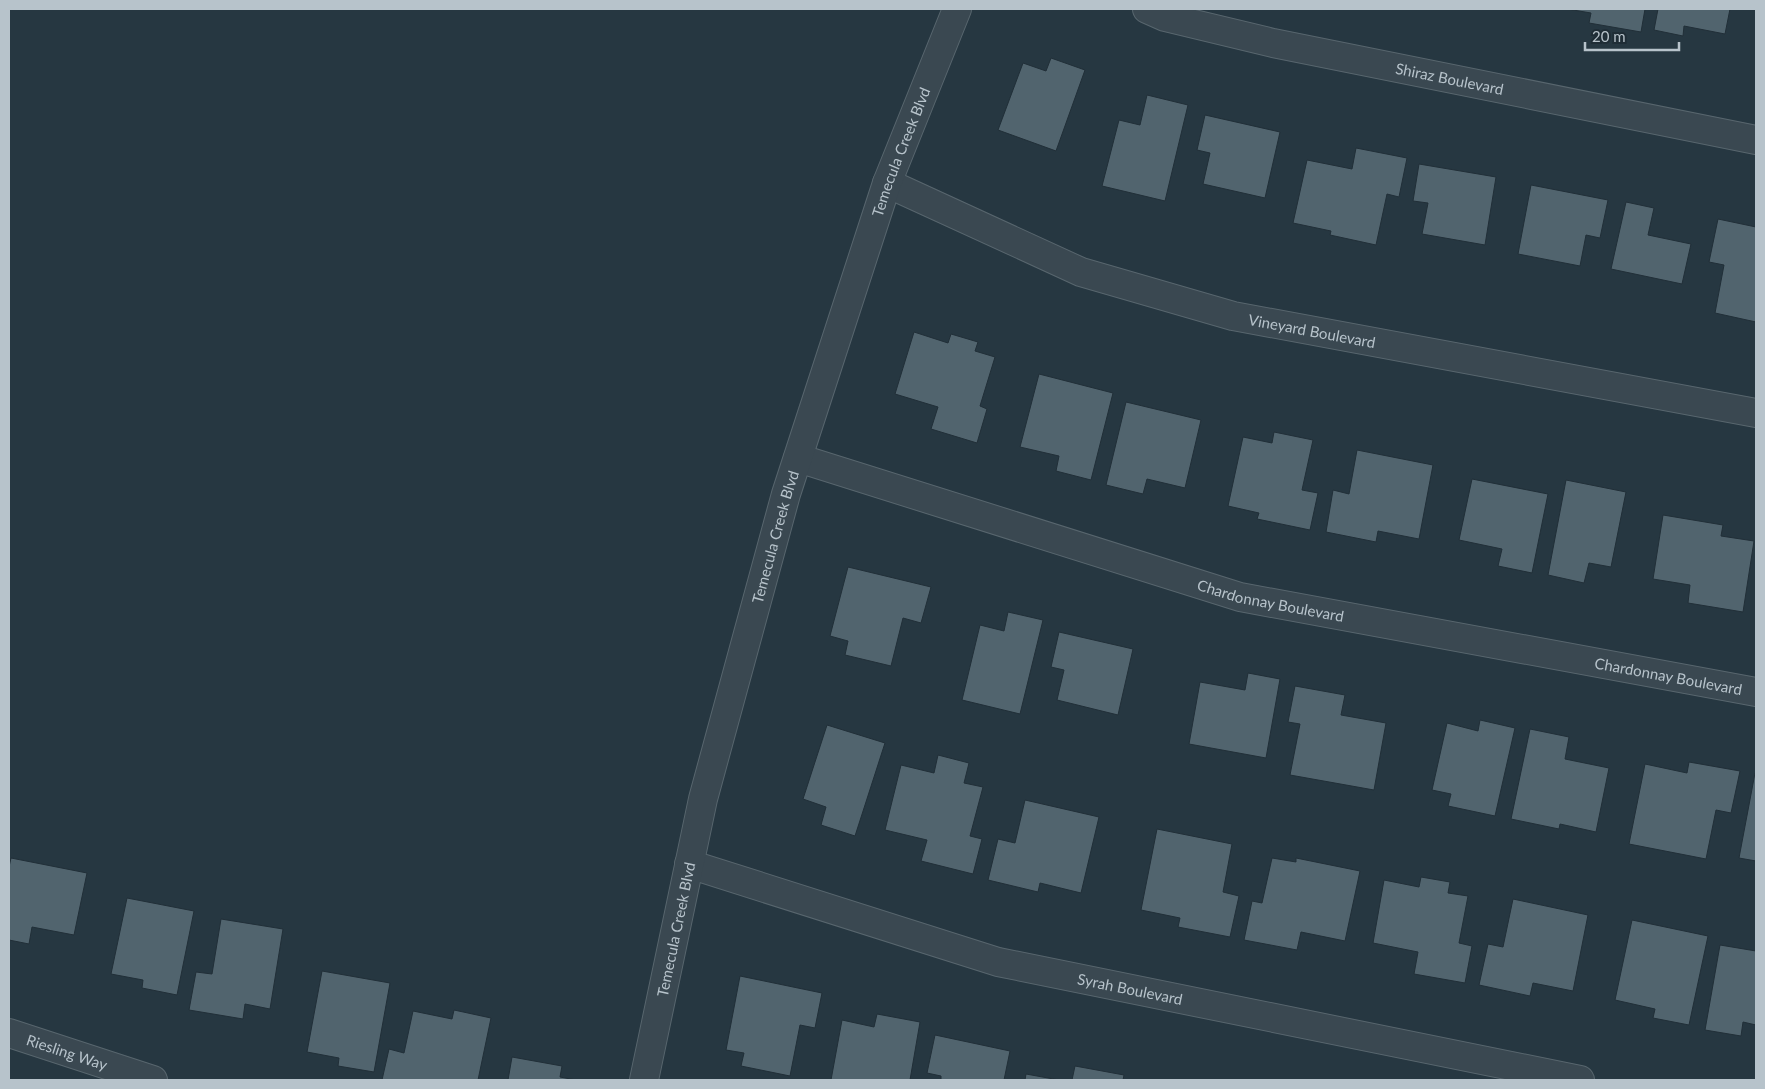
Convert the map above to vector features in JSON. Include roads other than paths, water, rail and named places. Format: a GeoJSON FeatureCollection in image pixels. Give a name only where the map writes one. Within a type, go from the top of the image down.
{"type":"FeatureCollection","features":[{"type":"Feature","properties":{"kind":"street","name":"Temecula Creek Blvd"},"geometry":{"type":"LineString","coordinates":[[644,1080],[703,799],[786,494],[887,183],[956,9]]}},
{"type":"Feature","properties":{"kind":"street","name":"Shiraz Boulevard"},"geometry":{"type":"LineString","coordinates":[[1147,9],[1165,17],[1273,43],[1756,140]]}},
{"type":"Feature","properties":{"kind":"street","name":"Vineyard Boulevard"},"geometry":{"type":"LineString","coordinates":[[887,183],[1081,272],[1234,316],[1756,413]]}},
{"type":"Feature","properties":{"kind":"street","name":"Chardonnay Boulevard"},"geometry":{"type":"LineString","coordinates":[[798,458],[1240,597],[1756,692]]}},
{"type":"Feature","properties":{"kind":"street","name":"Syrah Boulevard"},"geometry":{"type":"LineString","coordinates":[[689,864],[998,962],[1580,1080]]}},
{"type":"Feature","properties":{"kind":"street","name":"Riesling Way"},"geometry":{"type":"LineString","coordinates":[[9,1033],[153,1080]]}}]}
